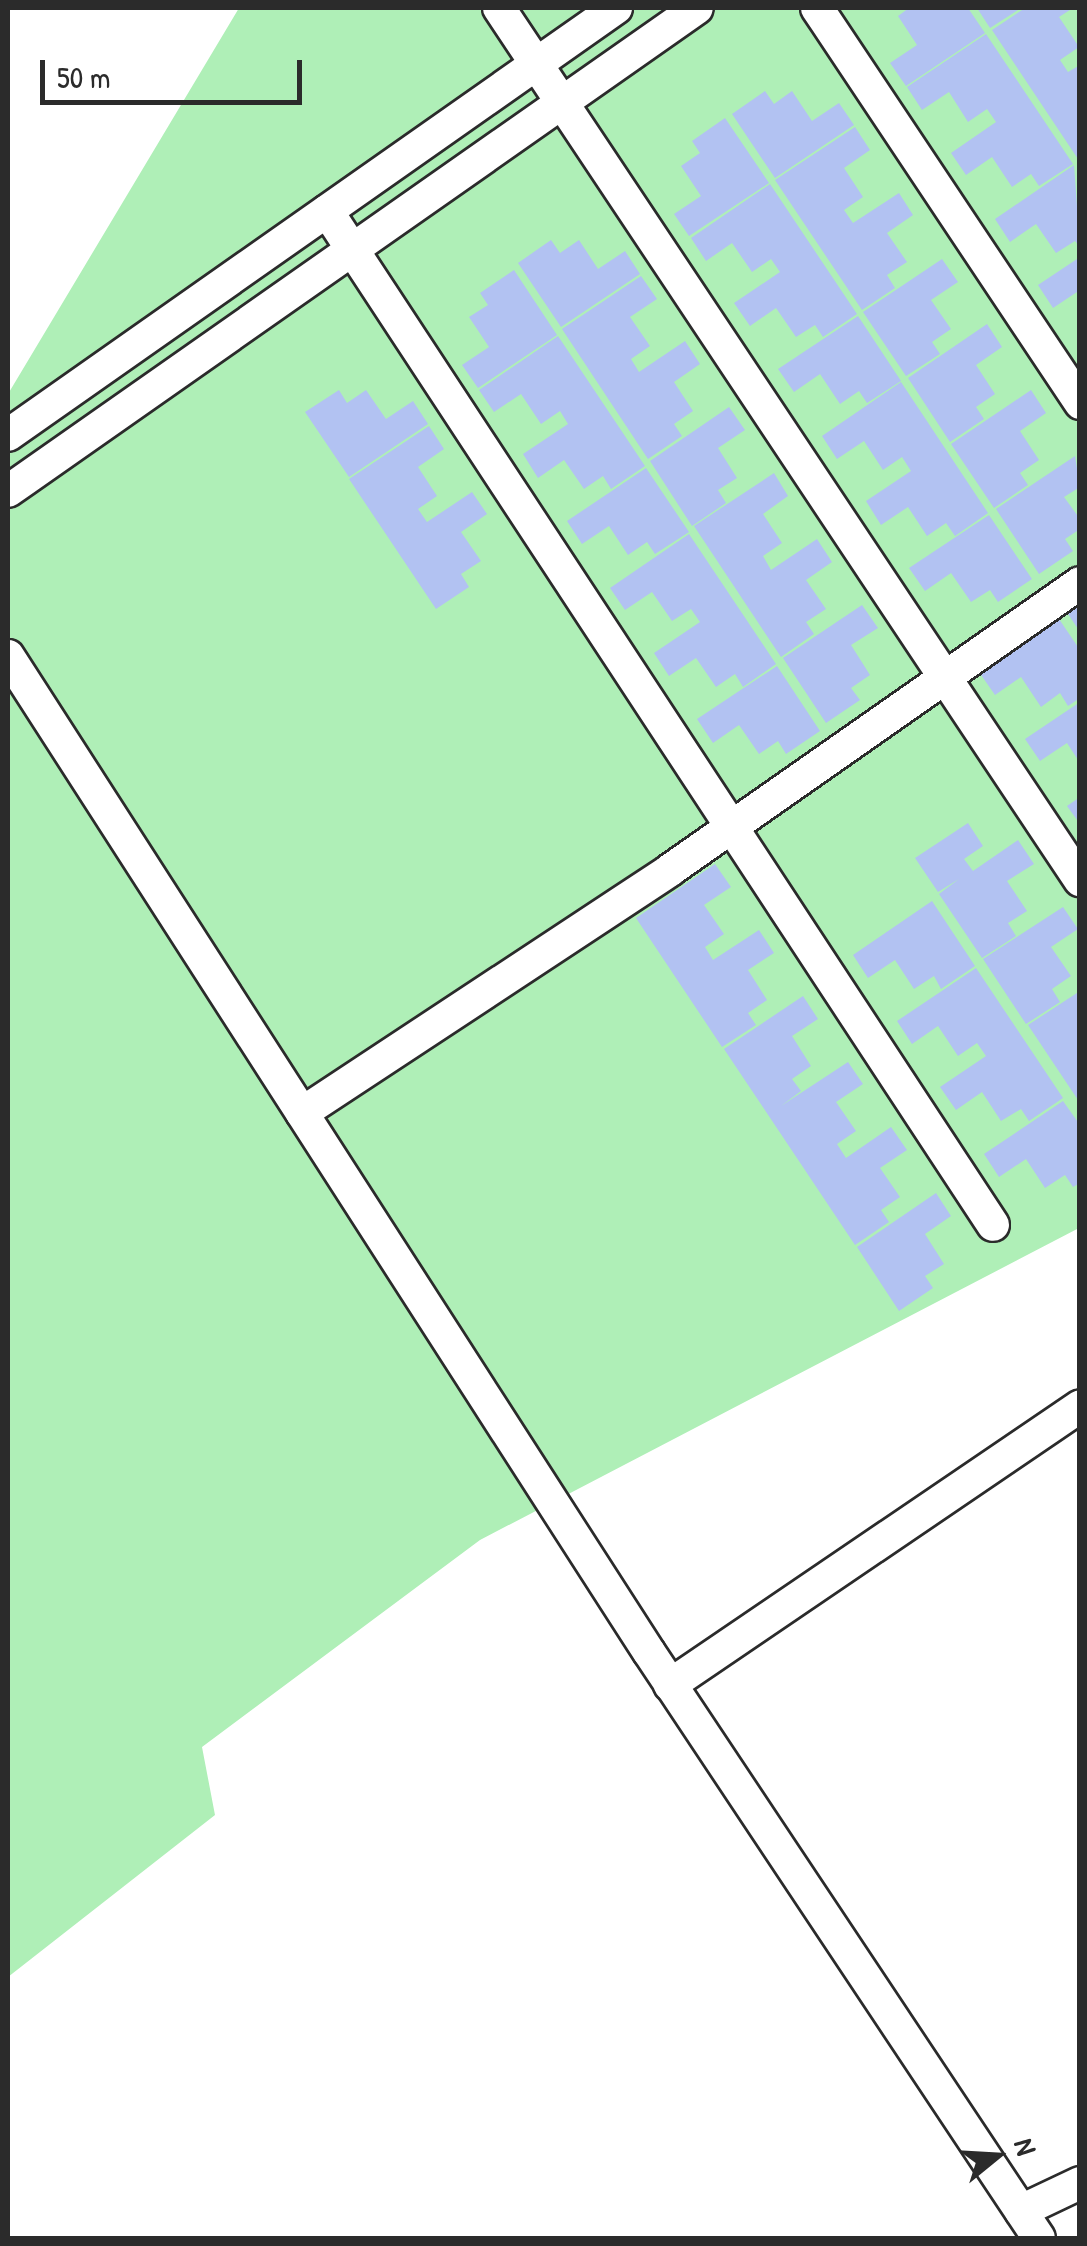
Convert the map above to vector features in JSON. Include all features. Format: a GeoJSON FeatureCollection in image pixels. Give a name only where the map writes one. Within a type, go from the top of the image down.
{"type":"FeatureCollection","features":[{"type":"Feature","properties":{"kind":"street"},"geometry":{"type":"LineString","coordinates":[[500,8],[1080,880]]}},
{"type":"Feature","properties":{"kind":"street"},"geometry":{"type":"LineString","coordinates":[[8,435],[616,8]]}},
{"type":"Feature","properties":{"kind":"street"},"geometry":{"type":"LineString","coordinates":[[8,492],[698,8]]}},
{"type":"Feature","properties":{"kind":"street"},"geometry":{"type":"LineString","coordinates":[[817,8],[1080,403]]}},
{"type":"Feature","properties":{"kind":"street"},"geometry":{"type":"LineString","coordinates":[[327,211],[992,1225]]}},
{"type":"Feature","properties":{"kind":"street"},"geometry":{"type":"LineString","coordinates":[[302,1113],[730,829],[1080,584]]}},
{"type":"Feature","properties":{"kind":"street"},"geometry":{"type":"LineString","coordinates":[[8,656],[670,1685],[1039,2238]]}},
{"type":"Feature","properties":{"kind":"street"},"geometry":{"type":"LineString","coordinates":[[670,1685],[1080,1406]]}},
{"type":"Feature","properties":{"kind":"street"},"geometry":{"type":"LineString","coordinates":[[1021,2211],[1080,2183]]}},
{"type":"Feature","properties":{"kind":"green space"},"geometry":{"type":"Polygon","coordinates":[[[239,8],[1079,8],[1079,1228],[480,1540],[202,1747],[215,1815],[8,1977],[8,394],[239,8]]]}},
{"type":"Feature","properties":{"kind":"building"},"geometry":{"type":"Polygon","coordinates":[[[909,8],[968,8],[985,33],[906,86],[890,63],[917,45],[898,16],[909,8]]]}},
{"type":"Feature","properties":{"kind":"building"},"geometry":{"type":"Polygon","coordinates":[[[977,8],[1021,8],[990,28],[977,8]]]}},
{"type":"Feature","properties":{"kind":"building"},"geometry":{"type":"Polygon","coordinates":[[[1025,8],[1073,8],[1059,17],[1079,47],[1060,60],[1068,72],[1080,65],[1080,162],[992,30],[1025,8]]]}},
{"type":"Feature","properties":{"kind":"building"},"geometry":{"type":"Polygon","coordinates":[[[986,34],[1073,164],[1039,186],[1031,174],[1012,187],[992,157],[966,175],[951,153],[996,122],[987,109],[968,122],[949,92],[922,110],[907,87],[986,34]]]}},
{"type":"Feature","properties":{"kind":"building"},"geometry":{"type":"Polygon","coordinates":[[[765,91],[774,104],[792,91],[812,121],[839,103],[854,125],[775,178],[732,114],[765,91]]]}},
{"type":"Feature","properties":{"kind":"building"},"geometry":{"type":"Polygon","coordinates":[[[725,118],[769,183],[689,236],[674,214],[701,196],[681,166],[700,153],[692,141],[725,118]]]}},
{"type":"Feature","properties":{"kind":"building"},"geometry":{"type":"Polygon","coordinates":[[[855,127],[870,150],[844,168],[863,197],[844,210],[853,223],[899,193],[913,215],[887,233],[907,262],[887,275],[895,288],[862,310],[775,180],[855,127]]]}},
{"type":"Feature","properties":{"kind":"building"},"geometry":{"type":"Polygon","coordinates":[[[1074,165],[1080,247],[1075,241],[1056,253],[1036,224],[1010,242],[995,219],[1074,165]]]}},
{"type":"Feature","properties":{"kind":"building"},"geometry":{"type":"Polygon","coordinates":[[[770,184],[857,314],[823,337],[815,325],[796,337],[776,308],[750,326],[734,303],[780,272],[771,259],[752,272],[732,243],[706,261],[691,238],[770,184]]]}},
{"type":"Feature","properties":{"kind":"building"},"geometry":{"type":"Polygon","coordinates":[[[551,240],[560,253],[579,240],[598,269],[625,251],[640,274],[561,327],[518,263],[551,240]]]}},
{"type":"Feature","properties":{"kind":"building"},"geometry":{"type":"Polygon","coordinates":[[[1080,257],[1080,290],[1053,308],[1038,285],[1080,257]]]}},
{"type":"Feature","properties":{"kind":"building"},"geometry":{"type":"Polygon","coordinates":[[[942,259],[958,282],[931,300],[951,329],[932,342],[940,354],[906,376],[863,312],[942,259]]]}},
{"type":"Feature","properties":{"kind":"building"},"geometry":{"type":"Polygon","coordinates":[[[514,270],[557,335],[478,388],[462,365],[489,347],[469,317],[488,305],[480,293],[514,270]]]}},
{"type":"Feature","properties":{"kind":"building"},"geometry":{"type":"Polygon","coordinates":[[[641,276],[657,299],[630,317],[650,346],[631,359],[639,372],[685,341],[700,364],[674,382],[693,411],[674,424],[682,436],[648,459],[562,329],[641,276]]]}},
{"type":"Feature","properties":{"kind":"building"},"geometry":{"type":"Polygon","coordinates":[[[858,316],[901,381],[867,403],[859,391],[840,404],[820,374],[794,392],[778,369],[858,316]]]}},
{"type":"Feature","properties":{"kind":"building"},"geometry":{"type":"Polygon","coordinates":[[[987,324],[1002,347],[976,365],[995,394],[976,407],[984,419],[950,442],[908,378],[987,324]]]}},
{"type":"Feature","properties":{"kind":"building"},"geometry":{"type":"Polygon","coordinates":[[[558,336],[645,466],[611,489],[603,476],[584,489],[564,460],[538,478],[523,454],[568,424],[560,411],[541,424],[521,394],[494,412],[479,390],[558,336]]]}},
{"type":"Feature","properties":{"kind":"building"},"geometry":{"type":"Polygon","coordinates":[[[901,382],[988,513],[955,536],[946,523],[927,536],[908,507],[881,525],[866,501],[911,471],[902,457],[883,470],[864,441],[837,459],[822,436],[901,382]]]}},
{"type":"Feature","properties":{"kind":"building"},"geometry":{"type":"Polygon","coordinates":[[[339,390],[347,403],[366,390],[386,419],[413,401],[428,424],[349,477],[305,412],[339,390]]]}},
{"type":"Feature","properties":{"kind":"building"},"geometry":{"type":"Polygon","coordinates":[[[1031,390],[1046,413],[1020,431],[1039,460],[1020,473],[1028,485],[994,508],[951,444],[1031,390]]]}},
{"type":"Feature","properties":{"kind":"building"},"geometry":{"type":"Polygon","coordinates":[[[729,407],[745,430],[718,448],[737,478],[718,490],[726,503],[692,526],[650,461],[729,407]]]}},
{"type":"Feature","properties":{"kind":"building"},"geometry":{"type":"Polygon","coordinates":[[[429,426],[444,449],[418,467],[437,496],[418,509],[427,522],[472,492],[487,514],[461,532],[481,561],[461,574],[469,587],[436,609],[349,479],[429,426]]]}},
{"type":"Feature","properties":{"kind":"building"},"geometry":{"type":"Polygon","coordinates":[[[1075,456],[1080,487],[1064,497],[1080,519],[1080,529],[1065,539],[1073,551],[1039,574],[996,509],[1075,456]]]}},
{"type":"Feature","properties":{"kind":"building"},"geometry":{"type":"Polygon","coordinates":[[[646,468],[689,532],[655,554],[647,542],[628,555],[609,526],[582,544],[567,521],[646,468]]]}},
{"type":"Feature","properties":{"kind":"building"},"geometry":{"type":"Polygon","coordinates":[[[774,473],[788,496],[763,514],[782,543],[763,556],[771,570],[817,539],[832,562],[806,580],[826,609],[806,622],[814,634],[781,657],[694,526],[774,473]]]}},
{"type":"Feature","properties":{"kind":"building"},"geometry":{"type":"Polygon","coordinates":[[[989,515],[1032,579],[998,602],[990,590],[971,602],[951,573],[925,591],[909,568],[989,515]]]}},
{"type":"Feature","properties":{"kind":"building"},"geometry":{"type":"Polygon","coordinates":[[[689,534],[776,664],[743,687],[735,674],[716,687],[696,658],[669,676],[654,653],[700,622],[691,609],[672,621],[652,592],[625,610],[610,588],[689,534]]]}},
{"type":"Feature","properties":{"kind":"building"},"geometry":{"type":"Polygon","coordinates":[[[1080,602],[1080,632],[1066,611],[1080,602]]]}},
{"type":"Feature","properties":{"kind":"building"},"geometry":{"type":"Polygon","coordinates":[[[862,605],[878,628],[851,645],[870,675],[851,688],[860,700],[826,723],[783,658],[862,605]]]}},
{"type":"Feature","properties":{"kind":"building"},"geometry":{"type":"Polygon","coordinates":[[[1059,619],[1080,650],[1080,698],[1068,706],[1060,693],[1041,707],[1021,677],[995,695],[979,672],[1059,619]]]}},
{"type":"Feature","properties":{"kind":"building"},"geometry":{"type":"Polygon","coordinates":[[[777,666],[820,731],[786,754],[778,741],[759,754],[739,725],[713,743],[697,719],[777,666]]]}},
{"type":"Feature","properties":{"kind":"building"},"geometry":{"type":"Polygon","coordinates":[[[1080,702],[1080,763],[1067,743],[1040,761],[1025,739],[1080,702]]]}},
{"type":"Feature","properties":{"kind":"building"},"geometry":{"type":"Polygon","coordinates":[[[1080,797],[1080,824],[1067,806],[1080,797]]]}},
{"type":"Feature","properties":{"kind":"building"},"geometry":{"type":"Polygon","coordinates":[[[968,823],[983,846],[964,859],[973,871],[1018,840],[1034,864],[1007,881],[1027,911],[1008,923],[1016,936],[982,958],[939,894],[959,879],[938,892],[915,858],[968,823]]]}},
{"type":"Feature","properties":{"kind":"building"},"geometry":{"type":"Polygon","coordinates":[[[715,864],[731,887],[704,905],[724,934],[705,947],[713,960],[759,930],[774,953],[748,970],[767,1000],[748,1013],[756,1025],[722,1047],[636,918],[715,864]]]}},
{"type":"Feature","properties":{"kind":"building"},"geometry":{"type":"Polygon","coordinates":[[[932,901],[975,966],[941,989],[934,976],[914,989],[895,960],[868,978],[853,955],[932,901]]]}},
{"type":"Feature","properties":{"kind":"building"},"geometry":{"type":"Polygon","coordinates":[[[1063,907],[1078,929],[1051,947],[1071,976],[1052,989],[1060,1002],[1026,1024],[983,959],[1063,907]]]}},
{"type":"Feature","properties":{"kind":"building"},"geometry":{"type":"Polygon","coordinates":[[[976,968],[1063,1098],[1029,1121],[1021,1109],[1001,1121],[982,1092],[956,1110],[940,1087],[986,1056],[977,1043],[958,1056],[938,1026],[912,1044],[897,1021],[976,968]]]}},
{"type":"Feature","properties":{"kind":"building"},"geometry":{"type":"Polygon","coordinates":[[[1080,991],[1080,1103],[1028,1025],[1080,991]]]}},
{"type":"Feature","properties":{"kind":"building"},"geometry":{"type":"Polygon","coordinates":[[[803,996],[818,1019],[792,1036],[811,1066],[792,1079],[801,1091],[781,1106],[848,1062],[863,1084],[836,1102],[856,1131],[837,1144],[846,1158],[891,1127],[907,1150],[880,1168],[900,1197],[881,1210],[889,1222],[855,1245],[724,1049],[803,996]]]}},
{"type":"Feature","properties":{"kind":"building"},"geometry":{"type":"Polygon","coordinates":[[[1063,1101],[1080,1125],[1080,1183],[1073,1187],[1065,1175],[1045,1188],[1026,1159],[999,1177],[984,1154],[1063,1101]]]}},
{"type":"Feature","properties":{"kind":"building"},"geometry":{"type":"Polygon","coordinates":[[[936,1193],[951,1216],[925,1234],[944,1264],[925,1276],[933,1288],[899,1311],[857,1247],[936,1193]]]}}]}
